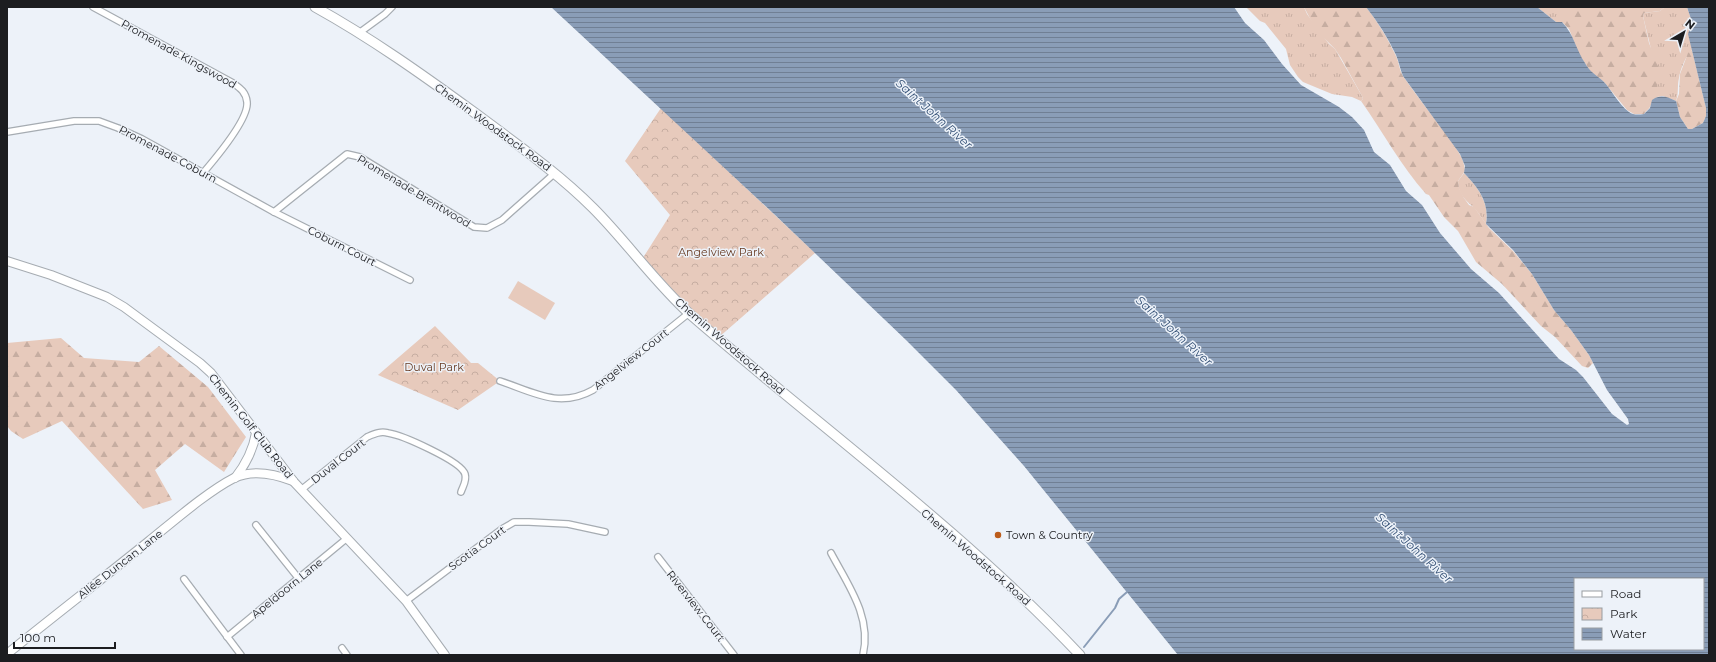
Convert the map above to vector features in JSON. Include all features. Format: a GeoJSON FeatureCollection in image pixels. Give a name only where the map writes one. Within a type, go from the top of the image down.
{"type":"FeatureCollection","features":[{"type":"Feature","properties":{"kind":"main road","name":"Chemin Woodstock Road"},"geometry":{"type":"LineString","coordinates":[[315,7],[406,63],[555,173],[593,208],[689,313],[958,538],[1016,589],[1080,655]]}},
{"type":"Feature","properties":{"kind":"street","name":"Promenade Kingswood"},"geometry":{"type":"LineString","coordinates":[[93,7],[233,83],[243,91],[247,102],[244,117],[203,173]]}},
{"type":"Feature","properties":{"kind":"street"},"geometry":{"type":"LineString","coordinates":[[359,33],[392,7]]}},
{"type":"Feature","properties":{"kind":"street","name":"Promenade Coburn"},"geometry":{"type":"LineString","coordinates":[[7,132],[74,121],[99,121],[142,139],[274,212]]}},
{"type":"Feature","properties":{"kind":"street","name":"Promenade Brentwood"},"geometry":{"type":"LineString","coordinates":[[274,212],[336,161],[347,154],[360,157],[474,227],[487,228],[502,220],[555,173]]}},
{"type":"Feature","properties":{"kind":"street","name":"Coburn Court"},"geometry":{"type":"LineString","coordinates":[[274,212],[410,280]]}},
{"type":"Feature","properties":{"kind":"street","name":"Chemin Golf Club Road"},"geometry":{"type":"LineString","coordinates":[[7,261],[79,285],[107,297],[124,307],[200,363],[211,373],[294,482],[406,601],[445,655]]}},
{"type":"Feature","properties":{"kind":"street","name":"Angelview Court"},"geometry":{"type":"LineString","coordinates":[[500,381],[562,400],[584,395],[593,390],[689,313]]}},
{"type":"Feature","properties":{"kind":"street","name":"Duval Court"},"geometry":{"type":"LineString","coordinates":[[301,490],[367,438],[373,434],[386,432],[435,451],[456,463],[462,468],[466,475],[466,482],[460,492]]}},
{"type":"Feature","properties":{"kind":"street"},"geometry":{"type":"LineString","coordinates":[[235,478],[249,458],[254,447],[256,433]]}},
{"type":"Feature","properties":{"kind":"street"},"geometry":{"type":"LineString","coordinates":[[235,478],[259,473],[282,477],[294,482]]}},
{"type":"Feature","properties":{"kind":"street","name":"Allée Duncan Lane"},"geometry":{"type":"LineString","coordinates":[[7,654],[170,524],[235,478]]}},
{"type":"Feature","properties":{"kind":"street","name":"Scotia Court"},"geometry":{"type":"LineString","coordinates":[[406,601],[502,529],[514,522],[568,524],[605,532]]}},
{"type":"Feature","properties":{"kind":"street"},"geometry":{"type":"LineString","coordinates":[[256,525],[300,579]]}},
{"type":"Feature","properties":{"kind":"street","name":"Apeldoorn Lane"},"geometry":{"type":"LineString","coordinates":[[227,637],[300,579],[346,539]]}},
{"type":"Feature","properties":{"kind":"street"},"geometry":{"type":"LineString","coordinates":[[831,553],[856,599],[865,623],[865,648],[863,655]]}},
{"type":"Feature","properties":{"kind":"street","name":"Riverview Court"},"geometry":{"type":"LineString","coordinates":[[658,557],[734,655]]}},
{"type":"Feature","properties":{"kind":"street"},"geometry":{"type":"LineString","coordinates":[[184,579],[241,655]]}},
{"type":"Feature","properties":{"kind":"street"},"geometry":{"type":"LineString","coordinates":[[342,648],[347,655]]}},
{"type":"Feature","properties":{"kind":"green space"},"geometry":{"type":"Polygon","coordinates":[[[1246,7],[1304,7],[1307,14],[1329,44],[1335,49],[1363,99],[1361,101],[1352,97],[1332,94],[1303,82],[1290,65],[1286,49],[1265,23],[1260,21],[1246,7]]]}},
{"type":"Feature","properties":{"kind":"green space"},"geometry":{"type":"Polygon","coordinates":[[[1304,7],[1366,7],[1389,41],[1403,76],[1449,138],[1461,157],[1465,171],[1458,181],[1459,188],[1464,198],[1469,205],[1474,207],[1489,228],[1513,251],[1532,274],[1554,310],[1589,355],[1593,363],[1588,368],[1582,366],[1555,337],[1541,326],[1502,284],[1476,262],[1458,231],[1444,217],[1429,195],[1426,194],[1400,160],[1361,101],[1363,99],[1362,96],[1341,58],[1335,49],[1316,30],[1304,7]]]}},
{"type":"Feature","properties":{"kind":"green space"},"geometry":{"type":"Polygon","coordinates":[[[1537,7],[1562,7],[1562,22],[1556,22],[1537,7]]]}},
{"type":"Feature","properties":{"kind":"green space"},"geometry":{"type":"Polygon","coordinates":[[[1562,7],[1665,7],[1660,11],[1644,13],[1643,16],[1649,43],[1658,65],[1657,97],[1653,100],[1644,114],[1634,114],[1627,110],[1604,82],[1590,71],[1579,54],[1569,29],[1562,22],[1562,7]]]}},
{"type":"Feature","properties":{"kind":"green space"},"geometry":{"type":"Polygon","coordinates":[[[1665,7],[1687,7],[1692,22],[1689,31],[1692,50],[1681,71],[1678,81],[1676,101],[1663,96],[1657,97],[1651,49],[1643,16],[1644,13],[1660,11],[1665,7]]]}},
{"type":"Feature","properties":{"kind":"green space"},"geometry":{"type":"Polygon","coordinates":[[[1692,50],[1706,108],[1706,116],[1703,123],[1692,129],[1688,129],[1680,117],[1676,101],[1679,94],[1680,74],[1688,53],[1692,50]]]}},
{"type":"Feature","properties":{"kind":"green space","name":"Angelview Park"},"geometry":{"type":"Polygon","coordinates":[[[661,108],[815,253],[718,338],[641,261],[670,215],[625,161],[661,108]]]}},
{"type":"Feature","properties":{"kind":"green space"},"geometry":{"type":"Polygon","coordinates":[[[1464,173],[1482,196],[1487,217],[1486,224],[1476,210],[1463,197],[1459,190],[1458,181],[1464,173]]]}},
{"type":"Feature","properties":{"kind":"green space"},"geometry":{"type":"Polygon","coordinates":[[[518,281],[555,303],[545,320],[508,298],[518,281]]]}},
{"type":"Feature","properties":{"kind":"green space","name":"Duval Park"},"geometry":{"type":"Polygon","coordinates":[[[435,326],[471,363],[478,363],[500,381],[458,410],[378,375],[435,326]]]}},
{"type":"Feature","properties":{"kind":"green space"},"geometry":{"type":"Polygon","coordinates":[[[61,338],[84,358],[139,362],[159,346],[208,387],[246,437],[224,472],[185,444],[155,470],[172,500],[143,509],[62,421],[23,439],[11,431],[7,426],[7,343],[61,338]]]}},
{"type":"Feature","properties":{"kind":"water","name":"Saint John River"},"geometry":{"type":"Polygon","coordinates":[[[551,7],[1234,7],[1245,23],[1264,40],[1282,64],[1301,85],[1339,107],[1352,117],[1364,130],[1374,152],[1390,165],[1406,191],[1422,205],[1440,233],[1471,269],[1499,293],[1559,359],[1576,370],[1583,377],[1612,414],[1627,425],[1629,424],[1628,419],[1607,390],[1589,355],[1554,310],[1532,274],[1513,250],[1486,224],[1486,209],[1482,196],[1464,173],[1465,166],[1460,154],[1403,76],[1390,42],[1366,7],[1537,7],[1556,22],[1562,22],[1587,66],[1603,81],[1629,112],[1632,114],[1644,114],[1650,108],[1652,100],[1658,97],[1667,97],[1676,101],[1680,117],[1688,129],[1692,129],[1703,123],[1706,116],[1706,108],[1688,34],[1692,22],[1687,7],[1709,7],[1709,655],[1178,655],[1024,466],[956,390],[774,214],[551,7]]]}},
{"type":"Feature","properties":{"kind":"waterway"},"geometry":{"type":"LineString","coordinates":[[1084,647],[1115,608],[1119,599],[1127,592]]}},
{"type":"Feature","properties":{"kind":"place","name":"Town & Country"},"geometry":{"type":"Point","coordinates":[998,535]}}]}
